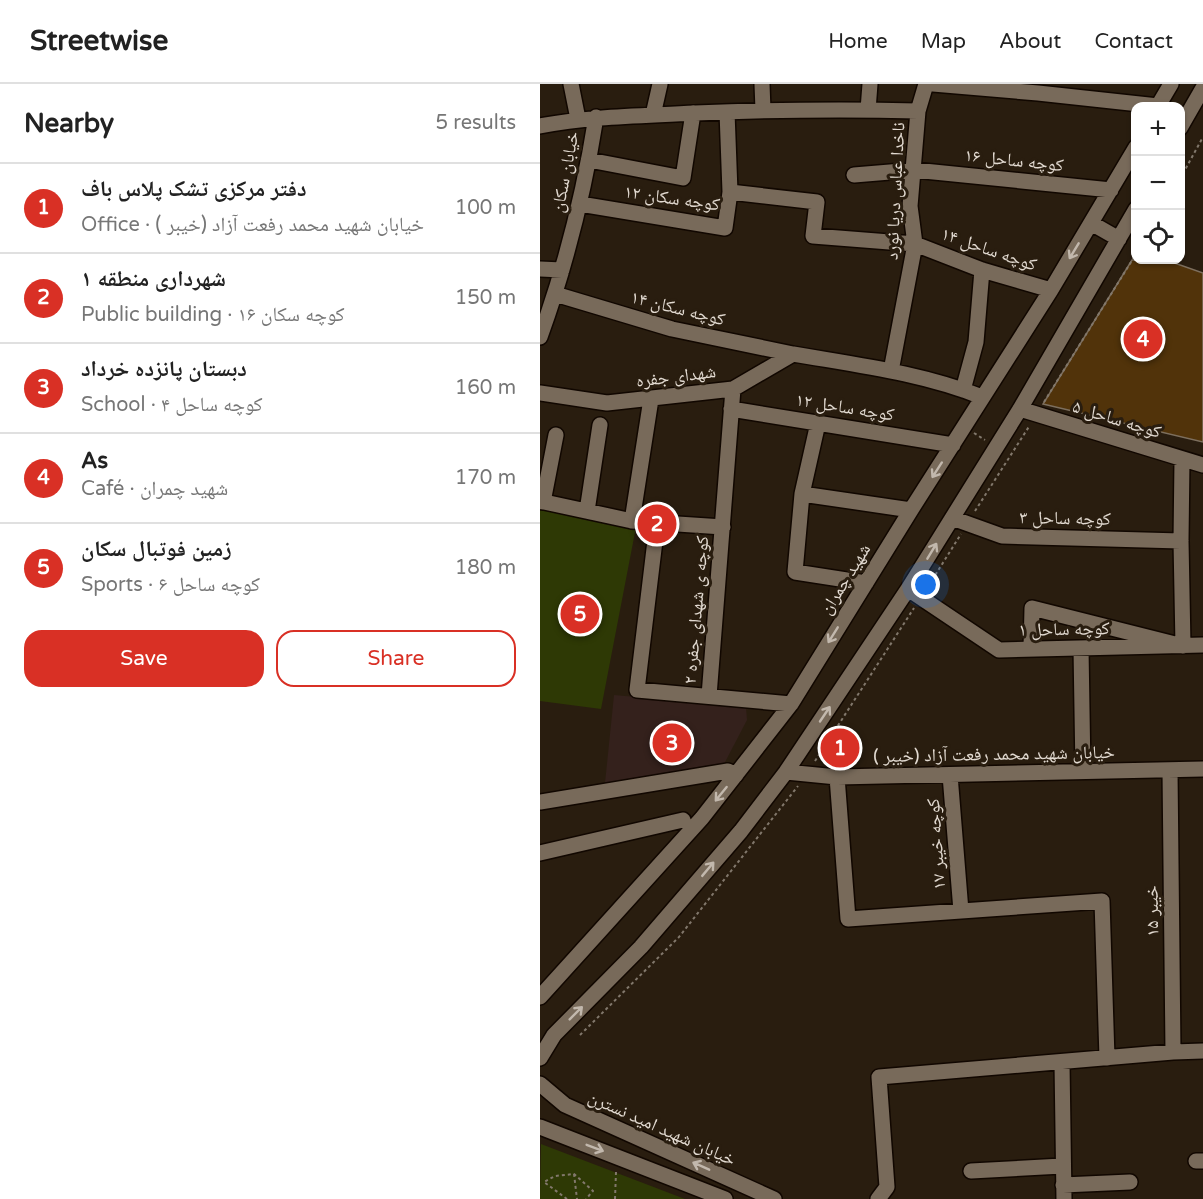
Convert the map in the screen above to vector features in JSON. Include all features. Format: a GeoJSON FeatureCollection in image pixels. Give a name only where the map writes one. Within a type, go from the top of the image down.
{"type":"FeatureCollection","features":[{"type":"Feature","properties":{"kind":"street"},"geometry":{"type":"LineString","coordinates":[[571,84],[578,119]]}},
{"type":"Feature","properties":{"kind":"street"},"geometry":{"type":"LineString","coordinates":[[653,114],[660,84]]}},
{"type":"Feature","properties":{"kind":"street"},"geometry":{"type":"LineString","coordinates":[[762,84],[763,110]]}},
{"type":"Feature","properties":{"kind":"street"},"geometry":{"type":"LineString","coordinates":[[868,110],[870,84]]}},
{"type":"Feature","properties":{"kind":"street","name":"ناخدا عباس دریا نورد"},"geometry":{"type":"LineString","coordinates":[[891,371],[915,244],[910,206],[918,111],[926,84]]}},
{"type":"Feature","properties":{"kind":"street"},"geometry":{"type":"LineString","coordinates":[[933,84],[1131,103]]}},
{"type":"Feature","properties":{"kind":"street"},"geometry":{"type":"LineString","coordinates":[[1160,102],[1171,84]]}},
{"type":"Feature","properties":{"kind":"street"},"geometry":{"type":"LineString","coordinates":[[1185,120],[1203,88]]}},
{"type":"Feature","properties":{"kind":"street"},"geometry":{"type":"LineString","coordinates":[[540,126],[596,117],[653,114],[763,110],[918,111]]}},
{"type":"Feature","properties":{"kind":"street"},"geometry":{"type":"LineString","coordinates":[[727,112],[730,192]]}},
{"type":"Feature","properties":{"kind":"street"},"geometry":{"type":"LineString","coordinates":[[589,160],[683,178],[693,113]]}},
{"type":"Feature","properties":{"kind":"street","name":"خیابان سکان"},"geometry":{"type":"LineString","coordinates":[[540,337],[544,316],[555,294],[580,204],[596,117]]}},
{"type":"Feature","properties":{"kind":"street","name":"شهید چمران"},"geometry":{"type":"LineString","coordinates":[[540,997],[702,818],[791,704],[982,397],[1051,291],[1131,156]]}},
{"type":"Feature","properties":{"kind":"street","name":"کوچه ساحل ۱۶"},"geometry":{"type":"LineString","coordinates":[[854,175],[914,170],[1111,190]]}},
{"type":"Feature","properties":{"kind":"street","name":"کوچه سکان ۱۲"},"geometry":{"type":"LineString","coordinates":[[580,204],[725,228],[730,192]]}},
{"type":"Feature","properties":{"kind":"street","name":"کوچه ساحل ۱۴"},"geometry":{"type":"LineString","coordinates":[[730,192],[817,202],[813,236],[915,244],[982,270],[1051,291]]}},
{"type":"Feature","properties":{"kind":"street"},"geometry":{"type":"LineString","coordinates":[[540,1058],[547,1033],[641,947],[741,831],[786,772],[908,589],[1020,409],[1135,210]]}},
{"type":"Feature","properties":{"kind":"street"},"geometry":{"type":"LineString","coordinates":[[1091,223],[1119,239]]}},
{"type":"Feature","properties":{"kind":"street"},"geometry":{"type":"LineString","coordinates":[[540,269],[562,270]]}},
{"type":"Feature","properties":{"kind":"street"},"geometry":{"type":"LineString","coordinates":[[963,390],[976,342],[982,270]]}},
{"type":"Feature","properties":{"kind":"street","name":"کوچه سکان ۱۴"},"geometry":{"type":"LineString","coordinates":[[555,294],[672,329],[793,354]]}},
{"type":"Feature","properties":{"kind":"street"},"geometry":{"type":"LineString","coordinates":[[793,354],[891,371],[982,397]]}},
{"type":"Feature","properties":{"kind":"street","name":"شهدای جفره"},"geometry":{"type":"LineString","coordinates":[[540,393],[607,403],[733,389],[793,354]]}},
{"type":"Feature","properties":{"kind":"street","name":"کوچه ی شهدای جفره ۲"},"geometry":{"type":"LineString","coordinates":[[709,696],[733,389]]}},
{"type":"Feature","properties":{"kind":"street"},"geometry":{"type":"LineString","coordinates":[[632,521],[651,399]]}},
{"type":"Feature","properties":{"kind":"street","name":"کوچه ساحل ۱۲"},"geometry":{"type":"LineString","coordinates":[[731,409],[952,445]]}},
{"type":"Feature","properties":{"kind":"street","name":"کوچه ساحل ۵"},"geometry":{"type":"LineString","coordinates":[[1020,409],[1203,465]]}},
{"type":"Feature","properties":{"kind":"street"},"geometry":{"type":"LineString","coordinates":[[818,423],[802,494],[795,573],[866,582]]}},
{"type":"Feature","properties":{"kind":"street"},"geometry":{"type":"LineString","coordinates":[[587,511],[600,425]]}},
{"type":"Feature","properties":{"kind":"street"},"geometry":{"type":"LineString","coordinates":[[555,435],[542,502],[632,521],[723,527]]}},
{"type":"Feature","properties":{"kind":"street"},"geometry":{"type":"LineString","coordinates":[[1031,649],[1032,608],[1183,646],[1180,541],[1182,460]]}},
{"type":"Feature","properties":{"kind":"street"},"geometry":{"type":"LineString","coordinates":[[802,494],[911,510]]}},
{"type":"Feature","properties":{"kind":"street","name":"کوچه ساحل ۳"},"geometry":{"type":"LineString","coordinates":[[952,518],[1002,536],[1180,541]]}},
{"type":"Feature","properties":{"kind":"street"},"geometry":{"type":"LineString","coordinates":[[657,524],[637,690],[791,704]]}},
{"type":"Feature","properties":{"kind":"street","name":"کوچه ساحل ۱"},"geometry":{"type":"LineString","coordinates":[[908,589],[999,650],[1203,645]]}},
{"type":"Feature","properties":{"kind":"street"},"geometry":{"type":"LineString","coordinates":[[1081,648],[1083,772]]}},
{"type":"Feature","properties":{"kind":"street","name":"( خیبر) خیابان شهید محمد رفعت آزاد"},"geometry":{"type":"LineString","coordinates":[[786,772],[837,777],[1203,769]]}},
{"type":"Feature","properties":{"kind":"street","name":"خیبر ۱۵"},"geometry":{"type":"LineString","coordinates":[[1170,770],[1173,1052]]}},
{"type":"Feature","properties":{"kind":"street"},"geometry":{"type":"LineString","coordinates":[[540,802],[728,771],[736,775]]}},
{"type":"Feature","properties":{"kind":"street","name":"کوچه خیبر ۱۷"},"geometry":{"type":"LineString","coordinates":[[950,775],[961,911]]}},
{"type":"Feature","properties":{"kind":"street"},"geometry":{"type":"LineString","coordinates":[[837,777],[848,919],[1102,901],[1107,1058]]}},
{"type":"Feature","properties":{"kind":"street"},"geometry":{"type":"LineString","coordinates":[[540,853],[683,820]]}},
{"type":"Feature","properties":{"kind":"street"},"geometry":{"type":"LineString","coordinates":[[878,1199],[887,1187],[879,1077],[1203,1051]]}},
{"type":"Feature","properties":{"kind":"street"},"geometry":{"type":"LineString","coordinates":[[1062,1063],[1063,1192],[1130,1182]]}},
{"type":"Feature","properties":{"kind":"street","name":"خیابان شهید امید نسترن"},"geometry":{"type":"LineString","coordinates":[[540,1084],[565,1105],[774,1199]]}},
{"type":"Feature","properties":{"kind":"street"},"geometry":{"type":"LineString","coordinates":[[540,1127],[724,1198],[732,1180]]}},
{"type":"Feature","properties":{"kind":"street"},"geometry":{"type":"LineString","coordinates":[[971,1171],[1062,1166]]}},
{"type":"Feature","properties":{"kind":"path"},"geometry":{"type":"LineString","coordinates":[[1185,170],[1203,137]]}},
{"type":"Feature","properties":{"kind":"path"},"geometry":{"type":"LineString","coordinates":[[964,427],[1010,456]]}},
{"type":"Feature","properties":{"kind":"path"},"geometry":{"type":"LineString","coordinates":[[574,1174],[577,1199]]}},
{"type":"Feature","properties":{"kind":"path"},"geometry":{"type":"LineString","coordinates":[[567,1199],[544,1182],[555,1176],[574,1174],[593,1191],[586,1199]]}},
{"type":"Feature","properties":{"kind":"shaded area"},"geometry":{"type":"Polygon","coordinates":[[[614,695],[746,707],[747,720],[723,766],[605,783],[614,695]]]}},
{"type":"Feature","properties":{"kind":"green space"},"geometry":{"type":"Polygon","coordinates":[[[540,510],[636,527],[601,709],[540,701],[540,510]]]}},
{"type":"Feature","properties":{"kind":"green space"},"geometry":{"type":"Polygon","coordinates":[[[541,1144],[685,1199],[540,1199],[541,1144]]]}},
{"type":"Feature","properties":{"kind":"building"},"geometry":{"type":"Polygon","coordinates":[[[1131,262],[1131,264],[1177,264],[1203,273],[1203,442],[1043,404],[1131,262]]]}},
{"type":"Feature","properties":{"kind":"place","name":"As"},"geometry":{"type":"Point","coordinates":[1143,339]}},
{"type":"Feature","properties":{"kind":"place","name":"شهرداری منطقه ١"},"geometry":{"type":"Point","coordinates":[657,524]}},
{"type":"Feature","properties":{"kind":"place","name":"زمین فوتبال سکان"},"geometry":{"type":"Point","coordinates":[580,614]}},
{"type":"Feature","properties":{"kind":"place","name":"دبستان پانزده خرداد"},"geometry":{"type":"Point","coordinates":[672,743]}},
{"type":"Feature","properties":{"kind":"place","name":"دفتر مرکزی تشک پلاس باف"},"geometry":{"type":"Point","coordinates":[840,748]}}]}
